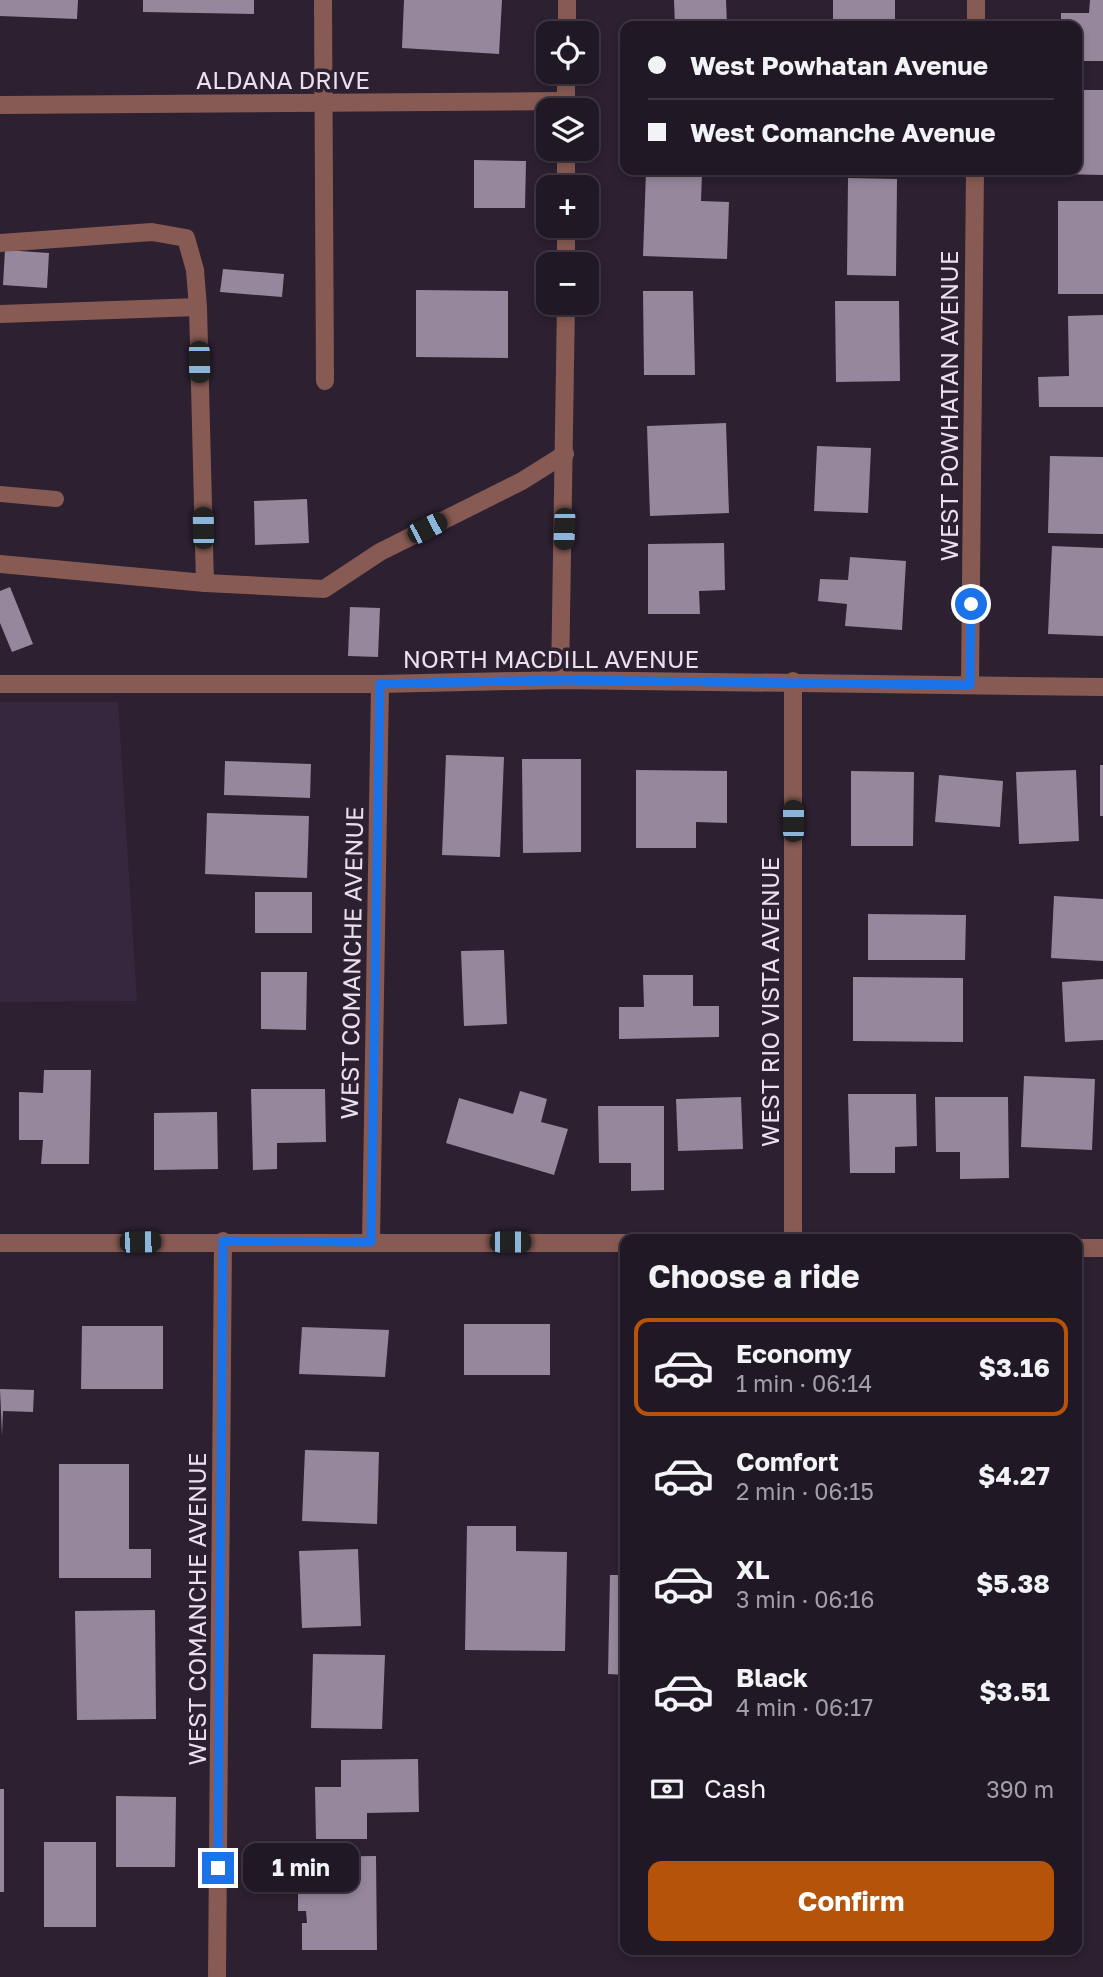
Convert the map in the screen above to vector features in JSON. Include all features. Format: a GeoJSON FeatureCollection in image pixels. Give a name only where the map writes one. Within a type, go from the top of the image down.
{"type":"FeatureCollection","features":[{"type":"Feature","properties":{"kind":"street"},"geometry":{"type":"LineString","coordinates":[[323,0],[325,381]]}},
{"type":"Feature","properties":{"kind":"street"},"geometry":{"type":"LineString","coordinates":[[566,21],[567,0]]}},
{"type":"Feature","properties":{"kind":"street"},"geometry":{"type":"LineString","coordinates":[[976,0],[976,21]]}},
{"type":"Feature","properties":{"kind":"street","name":"ALDANA DRIVE"},"geometry":{"type":"LineString","coordinates":[[0,105],[536,105]]}},
{"type":"Feature","properties":{"kind":"street","name":"WEST POWHATAN AVENUE"},"geometry":{"type":"LineString","coordinates":[[970,685],[975,175]]}},
{"type":"Feature","properties":{"kind":"street"},"geometry":{"type":"LineString","coordinates":[[0,243],[152,232],[186,238],[195,270],[198,307],[205,583]]}},
{"type":"Feature","properties":{"kind":"street"},"geometry":{"type":"LineString","coordinates":[[0,314],[198,307]]}},
{"type":"Feature","properties":{"kind":"street"},"geometry":{"type":"LineString","coordinates":[[560,680],[566,315]]}},
{"type":"Feature","properties":{"kind":"street"},"geometry":{"type":"LineString","coordinates":[[0,564],[205,583],[324,589],[380,552],[522,481],[565,454]]}},
{"type":"Feature","properties":{"kind":"street","name":"NORTH MACDILL AVENUE"},"geometry":{"type":"LineString","coordinates":[[0,684],[380,684],[560,680],[1103,687]]}},
{"type":"Feature","properties":{"kind":"street","name":"WEST RIO VISTA AVENUE"},"geometry":{"type":"LineString","coordinates":[[793,681],[793,1234]]}},
{"type":"Feature","properties":{"kind":"street","name":"WEST COMANCHE AVENUE"},"geometry":{"type":"LineString","coordinates":[[371,1242],[380,684]]}},
{"type":"Feature","properties":{"kind":"street","name":"WEST COMANCHE AVENUE"},"geometry":{"type":"LineString","coordinates":[[217,1977],[223,1241]]}},
{"type":"Feature","properties":{"kind":"street"},"geometry":{"type":"LineString","coordinates":[[0,1243],[620,1243]]}},
{"type":"Feature","properties":{"kind":"street"},"geometry":{"type":"LineString","coordinates":[[1082,1248],[1103,1248]]}},
{"type":"Feature","properties":{"kind":"lane"},"geometry":{"type":"LineString","coordinates":[[0,494],[55,499]]}},
{"type":"Feature","properties":{"kind":"shaded area"},"geometry":{"type":"Polygon","coordinates":[[[0,702],[118,702],[137,1001],[0,1002],[0,702]]]}},
{"type":"Feature","properties":{"kind":"building"},"geometry":{"type":"Polygon","coordinates":[[[0,0],[78,0],[77,19],[0,16],[0,0]]]}},
{"type":"Feature","properties":{"kind":"building"},"geometry":{"type":"Polygon","coordinates":[[[143,0],[254,0],[254,14],[143,12],[143,0]]]}},
{"type":"Feature","properties":{"kind":"building"},"geometry":{"type":"Polygon","coordinates":[[[404,0],[502,0],[499,54],[402,48],[404,0]]]}},
{"type":"Feature","properties":{"kind":"building"},"geometry":{"type":"Polygon","coordinates":[[[674,0],[726,0],[727,21],[675,21],[674,0]]]}},
{"type":"Feature","properties":{"kind":"building"},"geometry":{"type":"Polygon","coordinates":[[[833,0],[895,0],[895,21],[833,21],[833,0]]]}},
{"type":"Feature","properties":{"kind":"building"},"geometry":{"type":"Polygon","coordinates":[[[1090,0],[1103,0],[1103,61],[1082,61],[1082,21],[1061,21],[1061,13],[1089,13],[1090,0]]]}},
{"type":"Feature","properties":{"kind":"building"},"geometry":{"type":"Polygon","coordinates":[[[1082,90],[1103,90],[1103,175],[1082,175],[1082,90]]]}},
{"type":"Feature","properties":{"kind":"building"},"geometry":{"type":"Polygon","coordinates":[[[474,160],[526,161],[525,208],[474,208],[474,160]]]}},
{"type":"Feature","properties":{"kind":"building"},"geometry":{"type":"Polygon","coordinates":[[[646,175],[702,175],[701,201],[729,202],[727,259],[643,256],[646,175]]]}},
{"type":"Feature","properties":{"kind":"building"},"geometry":{"type":"Polygon","coordinates":[[[848,178],[897,179],[896,276],[847,275],[848,178]]]}},
{"type":"Feature","properties":{"kind":"building"},"geometry":{"type":"Polygon","coordinates":[[[1058,201],[1103,201],[1103,294],[1058,294],[1058,201]]]}},
{"type":"Feature","properties":{"kind":"building"},"geometry":{"type":"Polygon","coordinates":[[[5,250],[49,253],[47,288],[3,285],[5,250]]]}},
{"type":"Feature","properties":{"kind":"building"},"geometry":{"type":"Polygon","coordinates":[[[223,269],[284,274],[282,297],[220,292],[223,269]]]}},
{"type":"Feature","properties":{"kind":"building"},"geometry":{"type":"Polygon","coordinates":[[[416,290],[508,291],[508,358],[416,357],[416,290]]]}},
{"type":"Feature","properties":{"kind":"building"},"geometry":{"type":"Polygon","coordinates":[[[643,291],[693,291],[695,375],[644,375],[643,291]]]}},
{"type":"Feature","properties":{"kind":"building"},"geometry":{"type":"Polygon","coordinates":[[[835,301],[899,301],[900,381],[836,382],[835,301]]]}},
{"type":"Feature","properties":{"kind":"building"},"geometry":{"type":"Polygon","coordinates":[[[1103,315],[1103,407],[1039,407],[1038,377],[1069,376],[1068,316],[1103,315]]]}},
{"type":"Feature","properties":{"kind":"building"},"geometry":{"type":"Polygon","coordinates":[[[726,423],[729,513],[650,516],[647,426],[726,423]]]}},
{"type":"Feature","properties":{"kind":"building"},"geometry":{"type":"Polygon","coordinates":[[[817,446],[871,448],[868,513],[814,511],[817,446]]]}},
{"type":"Feature","properties":{"kind":"building"},"geometry":{"type":"Polygon","coordinates":[[[1050,456],[1103,457],[1103,534],[1048,533],[1050,456]]]}},
{"type":"Feature","properties":{"kind":"building"},"geometry":{"type":"Polygon","coordinates":[[[307,499],[309,543],[255,545],[254,501],[307,499]]]}},
{"type":"Feature","properties":{"kind":"building"},"geometry":{"type":"Polygon","coordinates":[[[724,543],[725,590],[699,591],[700,614],[648,614],[648,544],[724,543]]]}},
{"type":"Feature","properties":{"kind":"building"},"geometry":{"type":"Polygon","coordinates":[[[1052,546],[1103,548],[1103,636],[1048,634],[1052,546]]]}},
{"type":"Feature","properties":{"kind":"building"},"geometry":{"type":"Polygon","coordinates":[[[850,557],[906,561],[902,630],[845,626],[847,604],[818,601],[820,579],[848,580],[850,557]]]}},
{"type":"Feature","properties":{"kind":"building"},"geometry":{"type":"Polygon","coordinates":[[[10,587],[33,644],[12,652],[0,623],[0,591],[10,587]]]}},
{"type":"Feature","properties":{"kind":"building"},"geometry":{"type":"Polygon","coordinates":[[[350,607],[380,608],[378,657],[348,656],[350,607]]]}},
{"type":"Feature","properties":{"kind":"building"},"geometry":{"type":"Polygon","coordinates":[[[446,755],[504,757],[500,857],[442,855],[446,755]]]}},
{"type":"Feature","properties":{"kind":"building"},"geometry":{"type":"Polygon","coordinates":[[[522,759],[581,759],[581,852],[523,853],[522,759]]]}},
{"type":"Feature","properties":{"kind":"building"},"geometry":{"type":"Polygon","coordinates":[[[225,761],[311,764],[310,798],[224,795],[225,761]]]}},
{"type":"Feature","properties":{"kind":"building"},"geometry":{"type":"Polygon","coordinates":[[[1100,765],[1103,765],[1103,816],[1100,816],[1100,765]]]}},
{"type":"Feature","properties":{"kind":"building"},"geometry":{"type":"Polygon","coordinates":[[[636,770],[727,771],[727,823],[696,822],[696,848],[636,848],[636,770]]]}},
{"type":"Feature","properties":{"kind":"building"},"geometry":{"type":"Polygon","coordinates":[[[1076,770],[1079,841],[1019,844],[1016,772],[1076,770]]]}},
{"type":"Feature","properties":{"kind":"building"},"geometry":{"type":"Polygon","coordinates":[[[851,771],[914,772],[913,846],[851,846],[851,771]]]}},
{"type":"Feature","properties":{"kind":"building"},"geometry":{"type":"Polygon","coordinates":[[[939,775],[1003,781],[1000,827],[935,822],[939,775]]]}},
{"type":"Feature","properties":{"kind":"building"},"geometry":{"type":"Polygon","coordinates":[[[207,813],[309,816],[307,878],[205,874],[207,813]]]}},
{"type":"Feature","properties":{"kind":"building"},"geometry":{"type":"Polygon","coordinates":[[[255,892],[312,892],[312,933],[255,933],[255,892]]]}},
{"type":"Feature","properties":{"kind":"building"},"geometry":{"type":"Polygon","coordinates":[[[1054,896],[1103,899],[1103,961],[1051,958],[1054,896]]]}},
{"type":"Feature","properties":{"kind":"building"},"geometry":{"type":"Polygon","coordinates":[[[868,914],[966,915],[965,960],[868,960],[868,914]]]}},
{"type":"Feature","properties":{"kind":"building"},"geometry":{"type":"Polygon","coordinates":[[[504,950],[507,1024],[464,1026],[461,951],[504,950]]]}},
{"type":"Feature","properties":{"kind":"building"},"geometry":{"type":"Polygon","coordinates":[[[261,972],[307,972],[306,1030],[261,1029],[261,972]]]}},
{"type":"Feature","properties":{"kind":"building"},"geometry":{"type":"Polygon","coordinates":[[[643,975],[693,975],[693,1006],[719,1006],[719,1037],[619,1039],[619,1007],[644,1007],[643,975]]]}},
{"type":"Feature","properties":{"kind":"building"},"geometry":{"type":"Polygon","coordinates":[[[853,977],[963,978],[963,1042],[853,1041],[853,977]]]}},
{"type":"Feature","properties":{"kind":"building"},"geometry":{"type":"Polygon","coordinates":[[[1103,979],[1103,1040],[1065,1042],[1062,982],[1103,979]]]}},
{"type":"Feature","properties":{"kind":"building"},"geometry":{"type":"Polygon","coordinates":[[[44,1070],[91,1070],[89,1164],[41,1164],[43,1140],[19,1140],[19,1092],[43,1093],[44,1070]]]}},
{"type":"Feature","properties":{"kind":"building"},"geometry":{"type":"Polygon","coordinates":[[[1024,1076],[1095,1079],[1092,1150],[1021,1147],[1024,1076]]]}},
{"type":"Feature","properties":{"kind":"building"},"geometry":{"type":"Polygon","coordinates":[[[251,1089],[325,1089],[326,1142],[277,1143],[277,1169],[253,1170],[251,1089]]]}},
{"type":"Feature","properties":{"kind":"building"},"geometry":{"type":"Polygon","coordinates":[[[520,1091],[547,1099],[541,1122],[568,1129],[554,1175],[446,1143],[459,1098],[513,1114],[520,1091]]]}},
{"type":"Feature","properties":{"kind":"building"},"geometry":{"type":"Polygon","coordinates":[[[848,1094],[916,1094],[917,1146],[895,1147],[895,1173],[850,1173],[848,1094]]]}},
{"type":"Feature","properties":{"kind":"building"},"geometry":{"type":"Polygon","coordinates":[[[741,1097],[743,1149],[678,1151],[676,1099],[741,1097]]]}},
{"type":"Feature","properties":{"kind":"building"},"geometry":{"type":"Polygon","coordinates":[[[935,1097],[1008,1097],[1009,1178],[960,1179],[960,1152],[936,1152],[935,1097]]]}},
{"type":"Feature","properties":{"kind":"building"},"geometry":{"type":"Polygon","coordinates":[[[598,1106],[664,1106],[664,1190],[631,1191],[631,1163],[599,1163],[598,1106]]]}},
{"type":"Feature","properties":{"kind":"building"},"geometry":{"type":"Polygon","coordinates":[[[217,1112],[218,1169],[154,1170],[154,1113],[217,1112]]]}},
{"type":"Feature","properties":{"kind":"building"},"geometry":{"type":"Polygon","coordinates":[[[464,1324],[550,1324],[550,1375],[464,1375],[464,1324]]]}},
{"type":"Feature","properties":{"kind":"building"},"geometry":{"type":"Polygon","coordinates":[[[82,1326],[163,1326],[163,1389],[81,1389],[82,1326]]]}},
{"type":"Feature","properties":{"kind":"building"},"geometry":{"type":"Polygon","coordinates":[[[302,1327],[389,1330],[385,1377],[299,1374],[302,1327]]]}},
{"type":"Feature","properties":{"kind":"building"},"geometry":{"type":"Polygon","coordinates":[[[0,1389],[34,1390],[33,1412],[3,1411],[2,1436],[0,1389]]]}},
{"type":"Feature","properties":{"kind":"building"},"geometry":{"type":"Polygon","coordinates":[[[305,1450],[379,1452],[377,1524],[302,1521],[305,1450]]]}},
{"type":"Feature","properties":{"kind":"building"},"geometry":{"type":"Polygon","coordinates":[[[59,1464],[129,1464],[129,1549],[151,1549],[151,1578],[59,1578],[59,1464]]]}},
{"type":"Feature","properties":{"kind":"building"},"geometry":{"type":"Polygon","coordinates":[[[467,1526],[516,1526],[516,1551],[567,1552],[565,1651],[465,1650],[467,1526]]]}},
{"type":"Feature","properties":{"kind":"building"},"geometry":{"type":"Polygon","coordinates":[[[358,1549],[361,1626],[302,1628],[299,1551],[358,1549]]]}},
{"type":"Feature","properties":{"kind":"building"},"geometry":{"type":"Polygon","coordinates":[[[610,1575],[620,1575],[620,1675],[608,1674],[610,1575]]]}},
{"type":"Feature","properties":{"kind":"building"},"geometry":{"type":"Polygon","coordinates":[[[155,1610],[156,1719],[77,1720],[75,1611],[155,1610]]]}},
{"type":"Feature","properties":{"kind":"building"},"geometry":{"type":"Polygon","coordinates":[[[313,1654],[385,1655],[382,1729],[311,1728],[313,1654]]]}},
{"type":"Feature","properties":{"kind":"building"},"geometry":{"type":"Polygon","coordinates":[[[418,1759],[419,1812],[367,1813],[367,1839],[316,1839],[315,1787],[341,1787],[341,1760],[418,1759]]]}},
{"type":"Feature","properties":{"kind":"building"},"geometry":{"type":"Polygon","coordinates":[[[0,1789],[4,1789],[4,1892],[0,1892],[0,1789]]]}},
{"type":"Feature","properties":{"kind":"building"},"geometry":{"type":"Polygon","coordinates":[[[116,1796],[176,1797],[175,1867],[116,1867],[116,1796]]]}},
{"type":"Feature","properties":{"kind":"building"},"geometry":{"type":"Polygon","coordinates":[[[44,1842],[96,1842],[96,1927],[44,1927],[44,1842]]]}},
{"type":"Feature","properties":{"kind":"building"},"geometry":{"type":"Polygon","coordinates":[[[376,1856],[377,1950],[302,1950],[302,1923],[307,1923],[306,1911],[298,1911],[298,1891],[302,1891],[302,1857],[376,1856]]]}},
{"type":"Feature","properties":{"kind":"route"},"geometry":{"type":"LineString","coordinates":[[218,1868],[223,1241],[371,1242],[380,684],[560,680],[970,685],[971,604]]}}]}
